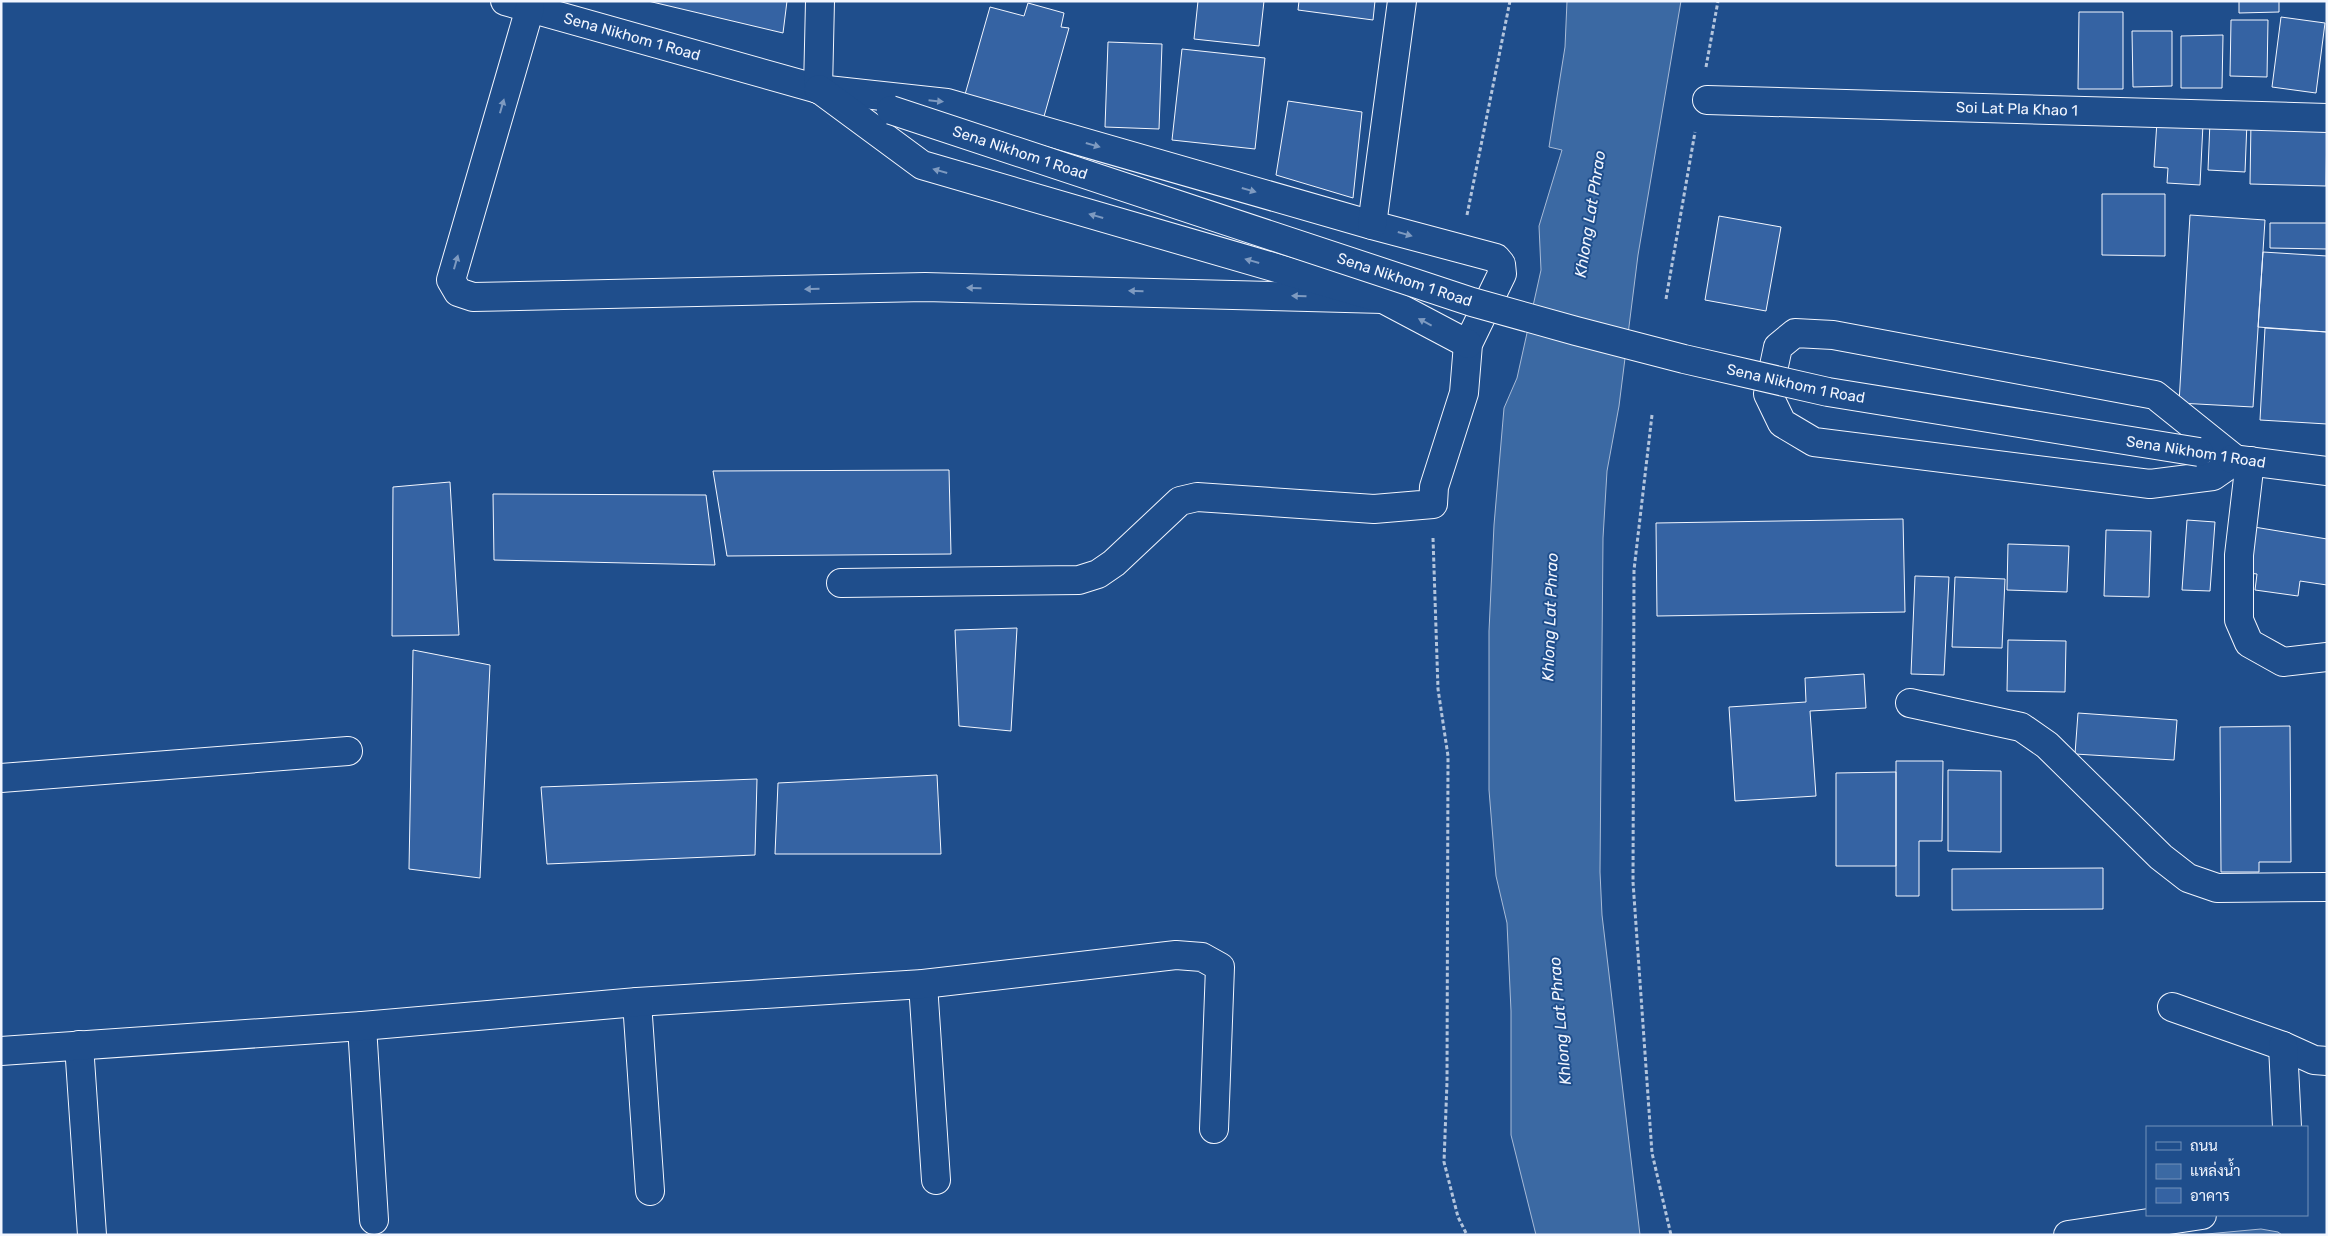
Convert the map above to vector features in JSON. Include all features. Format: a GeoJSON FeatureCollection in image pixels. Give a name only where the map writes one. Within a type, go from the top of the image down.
{"type":"FeatureCollection","features":[{"type":"Feature","properties":{"kind":"street"},"geometry":{"type":"LineString","coordinates":[[818,89],[820,1]]}},
{"type":"Feature","properties":{"kind":"street"},"geometry":{"type":"LineString","coordinates":[[1372,225],[1402,1]]}},
{"type":"Feature","properties":{"kind":"street"},"geometry":{"type":"LineString","coordinates":[[518,5],[450,280],[458,292],[473,297],[925,287],[1383,299]]}},
{"type":"Feature","properties":{"kind":"street","name":"Sena Nikhom 1 Road"},"geometry":{"type":"LineString","coordinates":[[518,5],[891,110],[1472,302],[1684,360],[1828,392],[2243,460],[2327,471]]}},
{"type":"Feature","properties":{"kind":"street"},"geometry":{"type":"LineString","coordinates":[[818,89],[947,103],[1460,250],[1496,258],[1501,264],[1502,274],[1468,344],[1464,393],[1434,487],[1432,504],[1374,508],[1197,497],[1180,502],[1114,563],[1098,574],[1080,580],[841,584]]}},
{"type":"Feature","properties":{"kind":"street"},"geometry":{"type":"LineString","coordinates":[[818,89],[922,165],[1383,299],[1468,344]]}},
{"type":"Feature","properties":{"kind":"street","name":"Soi Lat Pla Khao 1"},"geometry":{"type":"LineString","coordinates":[[1708,100],[2327,118]]}},
{"type":"Feature","properties":{"kind":"street"},"geometry":{"type":"LineString","coordinates":[[1795,333],[1833,335],[2155,395],[2243,460],[2213,476],[2150,484],[1814,442],[1782,423],[1768,394],[1778,347],[1795,333]]}},
{"type":"Feature","properties":{"kind":"street"},"geometry":{"type":"LineString","coordinates":[[2243,460],[2239,554],[2239,620],[2249,643],[2282,662],[2327,657]]}},
{"type":"Feature","properties":{"kind":"street"},"geometry":{"type":"LineString","coordinates":[[1910,703],[2021,727],[2047,745],[2162,857],[2188,878],[2217,888],[2327,887]]}},
{"type":"Feature","properties":{"kind":"street"},"geometry":{"type":"LineString","coordinates":[[1,778],[348,751]]}},
{"type":"Feature","properties":{"kind":"street"},"geometry":{"type":"LineString","coordinates":[[1,1051],[362,1026],[636,1002],[923,984],[1176,955],[1202,957],[1220,968],[1214,1129]]}},
{"type":"Feature","properties":{"kind":"street"},"geometry":{"type":"LineString","coordinates":[[923,984],[936,1180]]}},
{"type":"Feature","properties":{"kind":"street"},"geometry":{"type":"LineString","coordinates":[[636,1002],[650,1191]]}},
{"type":"Feature","properties":{"kind":"street"},"geometry":{"type":"LineString","coordinates":[[2172,1007],[2283,1046],[2314,1060],[2327,1061]]}},
{"type":"Feature","properties":{"kind":"street"},"geometry":{"type":"LineString","coordinates":[[362,1026],[374,1220]]}},
{"type":"Feature","properties":{"kind":"street"},"geometry":{"type":"LineString","coordinates":[[79,1045],[92,1235]]}},
{"type":"Feature","properties":{"kind":"street"},"geometry":{"type":"LineString","coordinates":[[2283,1046],[2287,1126]]}},
{"type":"Feature","properties":{"kind":"street"},"geometry":{"type":"LineString","coordinates":[[2068,1235],[2195,1216]]}},
{"type":"Feature","properties":{"kind":"path"},"geometry":{"type":"LineString","coordinates":[[1460,250],[1510,1]]}},
{"type":"Feature","properties":{"kind":"path"},"geometry":{"type":"LineString","coordinates":[[1706,68],[1718,1]]}},
{"type":"Feature","properties":{"kind":"path"},"geometry":{"type":"LineString","coordinates":[[1666,299],[1696,126]]}},
{"type":"Feature","properties":{"kind":"path"},"geometry":{"type":"LineString","coordinates":[[1652,415],[1634,570],[1633,882],[1652,1153],[1671,1235]]}},
{"type":"Feature","properties":{"kind":"path"},"geometry":{"type":"LineString","coordinates":[[1432,504],[1438,689],[1448,756],[1447,1072],[1444,1162],[1458,1217],[1468,1235]]}},
{"type":"Feature","properties":{"kind":"water","name":"Khlong Lat Phrao"},"geometry":{"type":"Polygon","coordinates":[[[1567,1],[1681,1],[1638,255],[1619,406],[1607,471],[1603,538],[1600,872],[1602,915],[1640,1235],[1536,1235],[1511,1135],[1511,1011],[1507,923],[1496,876],[1489,790],[1489,631],[1494,525],[1504,408],[1517,378],[1541,270],[1539,226],[1562,150],[1549,147],[1565,47],[1567,1]]]}},
{"type":"Feature","properties":{"kind":"water"},"geometry":{"type":"Polygon","coordinates":[[[2261,1229],[2278,1232],[2282,1235],[2196,1235],[2261,1229]]]}},
{"type":"Feature","properties":{"kind":"building"},"geometry":{"type":"Polygon","coordinates":[[[648,1],[787,1],[783,33],[648,1]]]}},
{"type":"Feature","properties":{"kind":"building"},"geometry":{"type":"Polygon","coordinates":[[[1198,1],[1264,1],[1259,46],[1194,39],[1198,1]]]}},
{"type":"Feature","properties":{"kind":"building"},"geometry":{"type":"Polygon","coordinates":[[[1299,1],[1375,1],[1373,20],[1298,10],[1299,1]]]}},
{"type":"Feature","properties":{"kind":"building"},"geometry":{"type":"Polygon","coordinates":[[[2239,1],[2279,1],[2279,12],[2239,13],[2239,1]]]}},
{"type":"Feature","properties":{"kind":"building"},"geometry":{"type":"Polygon","coordinates":[[[1028,3],[1064,13],[1061,27],[1069,28],[1043,120],[964,98],[990,7],[1024,16],[1028,3]]]}},
{"type":"Feature","properties":{"kind":"building"},"geometry":{"type":"Polygon","coordinates":[[[2079,12],[2123,12],[2123,89],[2078,89],[2079,12]]]}},
{"type":"Feature","properties":{"kind":"building"},"geometry":{"type":"Polygon","coordinates":[[[2281,17],[2325,23],[2316,93],[2272,87],[2281,17]]]}},
{"type":"Feature","properties":{"kind":"building"},"geometry":{"type":"Polygon","coordinates":[[[2231,20],[2268,20],[2267,77],[2230,76],[2231,20]]]}},
{"type":"Feature","properties":{"kind":"building"},"geometry":{"type":"Polygon","coordinates":[[[2132,31],[2172,31],[2172,86],[2133,87],[2132,31]]]}},
{"type":"Feature","properties":{"kind":"building"},"geometry":{"type":"Polygon","coordinates":[[[2223,35],[2222,88],[2181,88],[2181,36],[2223,35]]]}},
{"type":"Feature","properties":{"kind":"building"},"geometry":{"type":"Polygon","coordinates":[[[1108,42],[1162,44],[1159,129],[1105,127],[1108,42]]]}},
{"type":"Feature","properties":{"kind":"building"},"geometry":{"type":"Polygon","coordinates":[[[1182,49],[1265,58],[1255,149],[1172,140],[1182,49]]]}},
{"type":"Feature","properties":{"kind":"building"},"geometry":{"type":"Polygon","coordinates":[[[1288,101],[1362,112],[1353,198],[1276,175],[1288,101]]]}},
{"type":"Feature","properties":{"kind":"building"},"geometry":{"type":"Polygon","coordinates":[[[2157,121],[2203,124],[2200,185],[2167,183],[2168,168],[2154,167],[2157,121]]]}},
{"type":"Feature","properties":{"kind":"building"},"geometry":{"type":"Polygon","coordinates":[[[2210,121],[2247,122],[2245,172],[2208,170],[2210,121]]]}},
{"type":"Feature","properties":{"kind":"building"},"geometry":{"type":"Polygon","coordinates":[[[2251,121],[2327,123],[2326,186],[2250,184],[2251,121]]]}},
{"type":"Feature","properties":{"kind":"building"},"geometry":{"type":"Polygon","coordinates":[[[2102,194],[2165,194],[2165,256],[2102,255],[2102,194]]]}},
{"type":"Feature","properties":{"kind":"building"},"geometry":{"type":"Polygon","coordinates":[[[2190,215],[2265,220],[2253,407],[2179,403],[2190,215]]]}},
{"type":"Feature","properties":{"kind":"building"},"geometry":{"type":"Polygon","coordinates":[[[1719,216],[1781,227],[1766,311],[1705,300],[1719,216]]]}},
{"type":"Feature","properties":{"kind":"building"},"geometry":{"type":"Polygon","coordinates":[[[2270,223],[2327,223],[2327,249],[2270,248],[2270,223]]]}},
{"type":"Feature","properties":{"kind":"building"},"geometry":{"type":"Polygon","coordinates":[[[2263,252],[2327,256],[2327,332],[2258,327],[2263,252]]]}},
{"type":"Feature","properties":{"kind":"building"},"geometry":{"type":"Polygon","coordinates":[[[2265,328],[2327,332],[2327,424],[2260,420],[2265,328]]]}},
{"type":"Feature","properties":{"kind":"building"},"geometry":{"type":"Polygon","coordinates":[[[949,470],[951,554],[727,556],[713,471],[949,470]]]}},
{"type":"Feature","properties":{"kind":"building"},"geometry":{"type":"Polygon","coordinates":[[[450,482],[459,635],[392,636],[393,487],[450,482]]]}},
{"type":"Feature","properties":{"kind":"building"},"geometry":{"type":"Polygon","coordinates":[[[493,494],[706,495],[715,565],[494,560],[493,494]]]}},
{"type":"Feature","properties":{"kind":"building"},"geometry":{"type":"Polygon","coordinates":[[[1903,519],[1905,612],[1657,616],[1656,523],[1903,519]]]}},
{"type":"Feature","properties":{"kind":"building"},"geometry":{"type":"Polygon","coordinates":[[[2187,520],[2215,522],[2210,591],[2182,590],[2187,520]]]}},
{"type":"Feature","properties":{"kind":"building"},"geometry":{"type":"Polygon","coordinates":[[[2248,526],[2327,539],[2327,585],[2300,581],[2298,596],[2255,590],[2257,574],[2240,572],[2248,526]]]}},
{"type":"Feature","properties":{"kind":"building"},"geometry":{"type":"Polygon","coordinates":[[[2106,530],[2151,531],[2149,597],[2104,596],[2106,530]]]}},
{"type":"Feature","properties":{"kind":"building"},"geometry":{"type":"Polygon","coordinates":[[[2008,544],[2069,546],[2067,592],[2007,590],[2008,544]]]}},
{"type":"Feature","properties":{"kind":"building"},"geometry":{"type":"Polygon","coordinates":[[[1915,576],[1949,577],[1944,675],[1911,674],[1915,576]]]}},
{"type":"Feature","properties":{"kind":"building"},"geometry":{"type":"Polygon","coordinates":[[[1955,577],[2005,579],[2002,648],[1952,647],[1955,577]]]}},
{"type":"Feature","properties":{"kind":"building"},"geometry":{"type":"Polygon","coordinates":[[[1017,628],[1011,731],[959,726],[955,630],[1017,628]]]}},
{"type":"Feature","properties":{"kind":"building"},"geometry":{"type":"Polygon","coordinates":[[[2008,640],[2066,641],[2065,692],[2007,691],[2008,640]]]}},
{"type":"Feature","properties":{"kind":"building"},"geometry":{"type":"Polygon","coordinates":[[[413,650],[490,665],[480,878],[409,869],[413,650]]]}},
{"type":"Feature","properties":{"kind":"building"},"geometry":{"type":"Polygon","coordinates":[[[1864,674],[1866,708],[1810,711],[1816,796],[1735,801],[1729,707],[1806,702],[1805,678],[1864,674]]]}},
{"type":"Feature","properties":{"kind":"building"},"geometry":{"type":"Polygon","coordinates":[[[2078,713],[2177,720],[2174,760],[2075,754],[2078,713]]]}},
{"type":"Feature","properties":{"kind":"building"},"geometry":{"type":"Polygon","coordinates":[[[2290,726],[2291,862],[2259,862],[2259,872],[2221,872],[2220,727],[2290,726]]]}},
{"type":"Feature","properties":{"kind":"building"},"geometry":{"type":"Polygon","coordinates":[[[1896,761],[1943,761],[1942,841],[1919,841],[1919,896],[1896,896],[1896,761]]]}},
{"type":"Feature","properties":{"kind":"building"},"geometry":{"type":"Polygon","coordinates":[[[1948,770],[2001,771],[2001,852],[1948,851],[1948,770]]]}},
{"type":"Feature","properties":{"kind":"building"},"geometry":{"type":"Polygon","coordinates":[[[1896,772],[1896,866],[1836,866],[1836,773],[1896,772]]]}},
{"type":"Feature","properties":{"kind":"building"},"geometry":{"type":"Polygon","coordinates":[[[937,775],[941,854],[775,854],[778,783],[937,775]]]}},
{"type":"Feature","properties":{"kind":"building"},"geometry":{"type":"Polygon","coordinates":[[[757,779],[755,855],[547,864],[541,787],[757,779]]]}},
{"type":"Feature","properties":{"kind":"building"},"geometry":{"type":"Polygon","coordinates":[[[2103,868],[2103,909],[1952,910],[1952,869],[2103,868]]]}}]}
